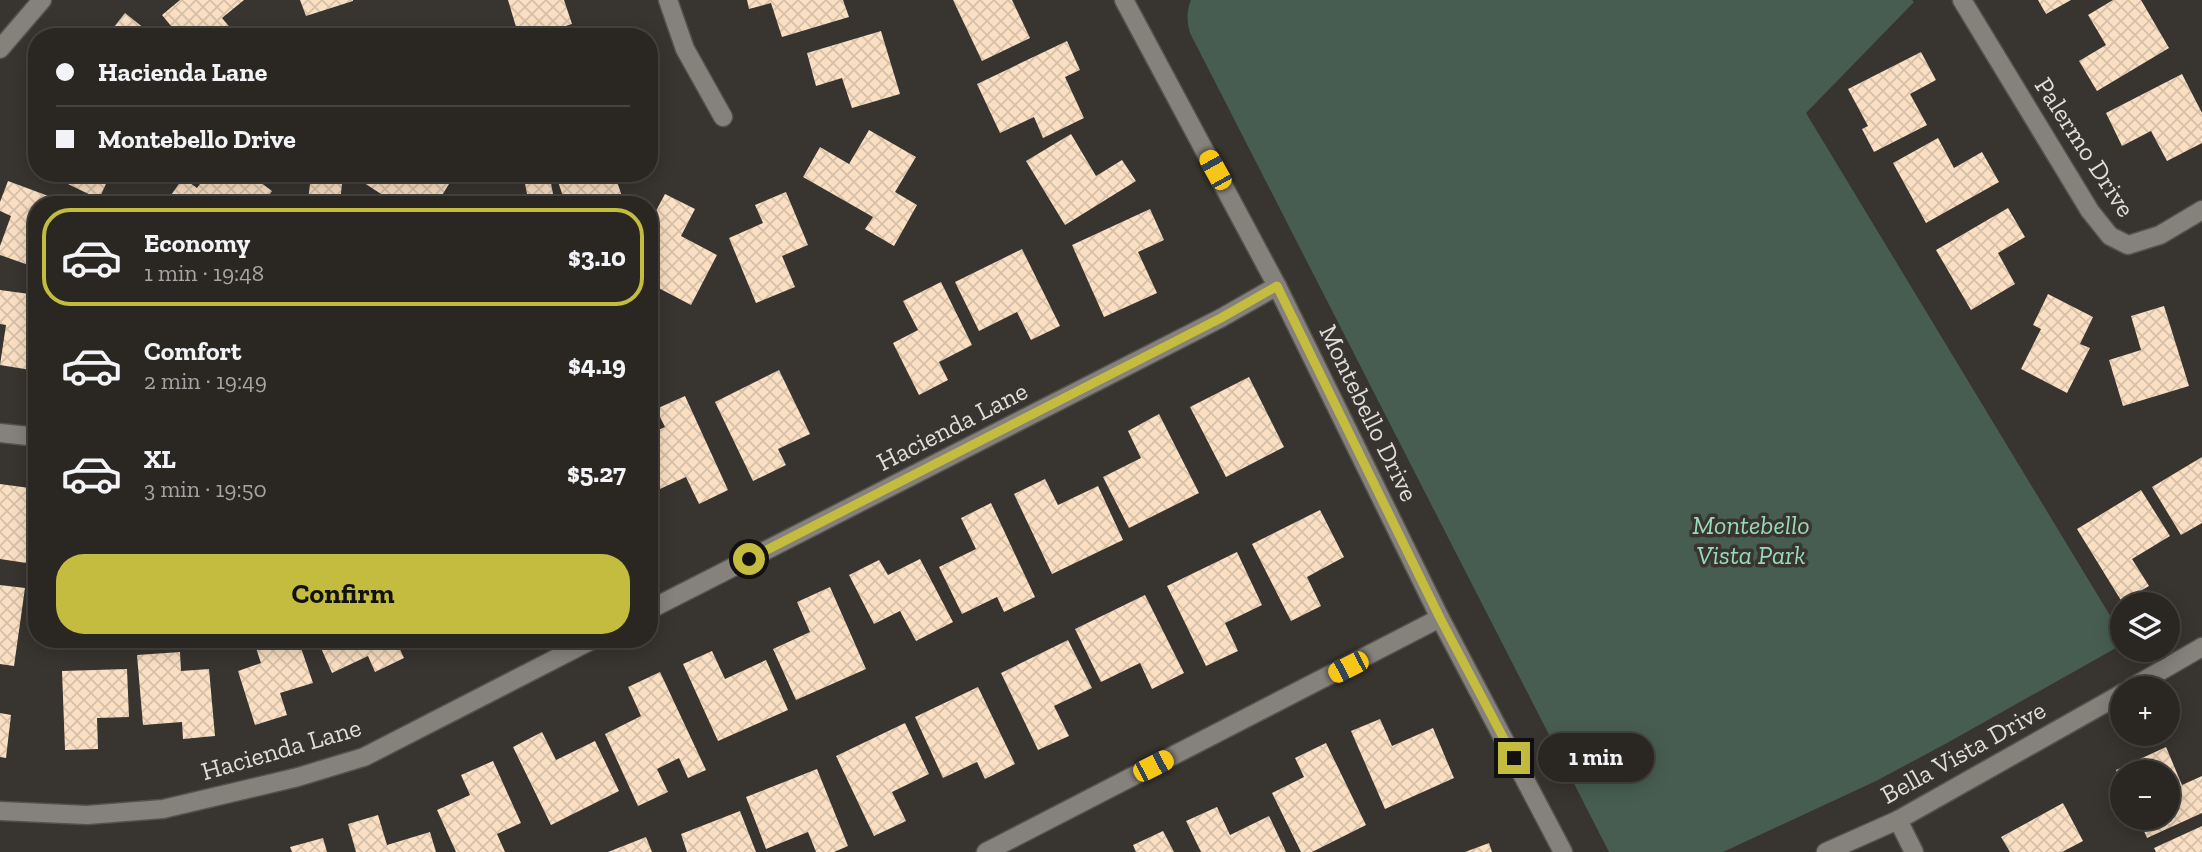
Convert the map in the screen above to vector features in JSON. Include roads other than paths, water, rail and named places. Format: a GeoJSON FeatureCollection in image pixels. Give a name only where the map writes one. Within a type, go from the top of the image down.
{"type":"FeatureCollection","features":[{"type":"Feature","properties":{"kind":"street"},"geometry":{"type":"LineString","coordinates":[[0,49],[42,0]]}},
{"type":"Feature","properties":{"kind":"street"},"geometry":{"type":"LineString","coordinates":[[668,0],[685,48],[723,117]]}},
{"type":"Feature","properties":{"kind":"street","name":"Montebello Drive"},"geometry":{"type":"LineString","coordinates":[[1124,0],[1277,286],[1440,618],[1563,852]]}},
{"type":"Feature","properties":{"kind":"street","name":"Palermo Drive"},"geometry":{"type":"LineString","coordinates":[[1962,0],[2090,211],[2110,236],[2128,245],[2160,235],[2202,211]]}},
{"type":"Feature","properties":{"kind":"street","name":"Hacienda Lane"},"geometry":{"type":"LineString","coordinates":[[658,605],[1221,318],[1277,286]]}},
{"type":"Feature","properties":{"kind":"street"},"geometry":{"type":"LineString","coordinates":[[0,433],[28,436]]}},
{"type":"Feature","properties":{"kind":"street"},"geometry":{"type":"LineString","coordinates":[[986,852],[1440,618]]}},
{"type":"Feature","properties":{"kind":"street"},"geometry":{"type":"LineString","coordinates":[[2152,676],[2202,647]]}},
{"type":"Feature","properties":{"kind":"street","name":"Hacienda Lane"},"geometry":{"type":"LineString","coordinates":[[0,811],[87,815],[163,808],[298,777],[364,757],[576,648]]}},
{"type":"Feature","properties":{"kind":"street","name":"Bella Vista Drive"},"geometry":{"type":"LineString","coordinates":[[1826,852],[1898,820],[2110,699]]}},
{"type":"Feature","properties":{"kind":"street"},"geometry":{"type":"LineString","coordinates":[[1898,820],[1914,852]]}},
{"type":"Feature","properties":{"kind":"park label","name":"Montebello Vista Park"},"geometry":{"type":"Point","coordinates":[1751,540]}}]}
